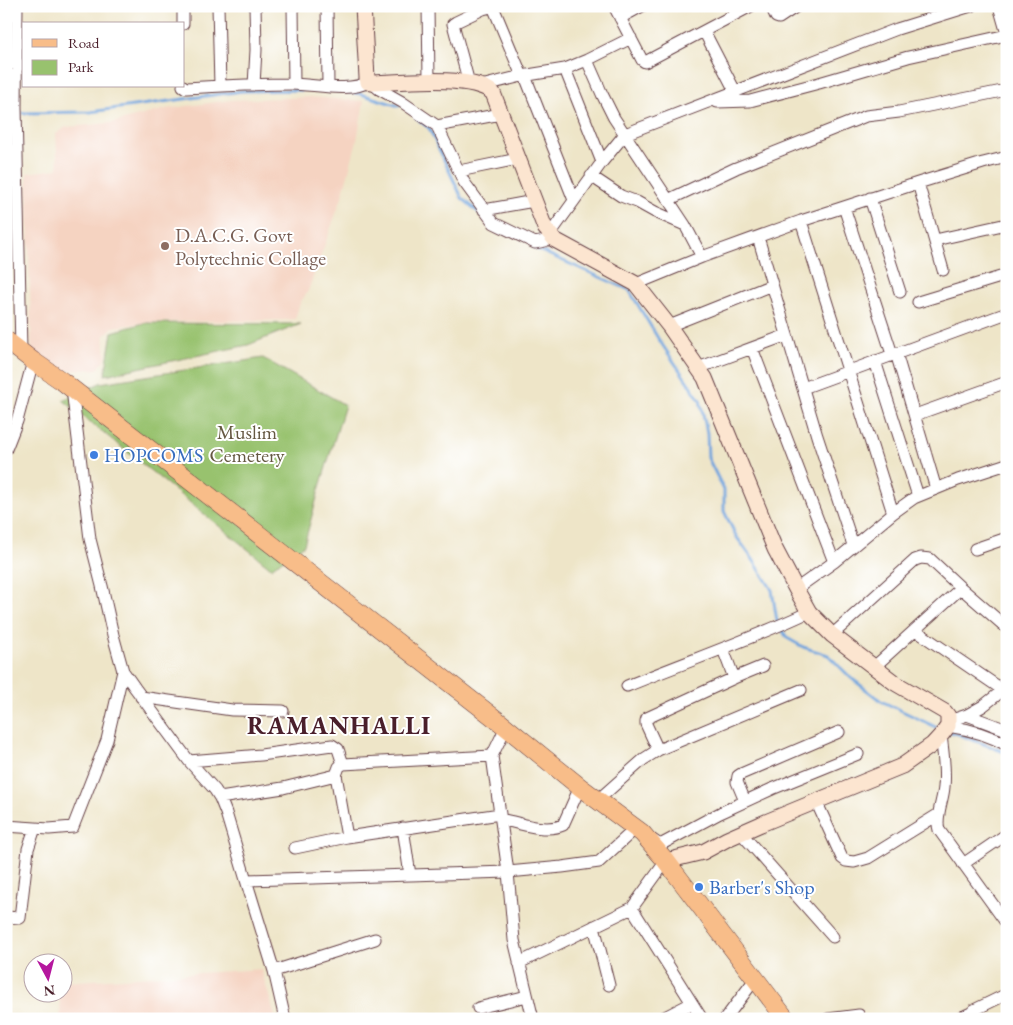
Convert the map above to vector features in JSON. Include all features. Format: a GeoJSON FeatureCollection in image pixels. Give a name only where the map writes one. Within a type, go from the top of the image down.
{"type":"FeatureCollection","features":[{"type":"Feature","properties":{"kind":"main road"},"geometry":{"type":"LineString","coordinates":[[6,340],[72,389],[639,831],[666,861],[788,1018]]}},
{"type":"Feature","properties":{"kind":"street"},"geometry":{"type":"LineString","coordinates":[[6,449],[17,421],[27,356],[12,125],[17,6]]}},
{"type":"Feature","properties":{"kind":"street"},"geometry":{"type":"LineString","coordinates":[[183,6],[183,22]]}},
{"type":"Feature","properties":{"kind":"street"},"geometry":{"type":"LineString","coordinates":[[218,6],[220,86]]}},
{"type":"Feature","properties":{"kind":"street"},"geometry":{"type":"LineString","coordinates":[[254,85],[256,50],[255,6]]}},
{"type":"Feature","properties":{"kind":"street"},"geometry":{"type":"LineString","coordinates":[[293,6],[294,84]]}},
{"type":"Feature","properties":{"kind":"street"},"geometry":{"type":"LineString","coordinates":[[327,6],[328,86]]}},
{"type":"Feature","properties":{"kind":"street"},"geometry":{"type":"LineString","coordinates":[[363,6],[367,78],[379,89],[437,126],[464,182],[494,223],[535,243],[545,241],[591,176],[625,134],[897,29],[971,6]]}},
{"type":"Feature","properties":{"kind":"street"},"geometry":{"type":"LineString","coordinates":[[428,6],[429,80]]}},
{"type":"Feature","properties":{"kind":"street"},"geometry":{"type":"LineString","coordinates":[[614,6],[642,60],[645,62],[751,6]]}},
{"type":"Feature","properties":{"kind":"street"},"geometry":{"type":"LineString","coordinates":[[620,18],[642,6]]}},
{"type":"Feature","properties":{"kind":"street"},"geometry":{"type":"LineString","coordinates":[[771,6],[776,17],[779,18],[797,6]]}},
{"type":"Feature","properties":{"kind":"street"},"geometry":{"type":"LineString","coordinates":[[707,102],[750,101],[908,57],[1007,34],[999,6]]}},
{"type":"Feature","properties":{"kind":"street"},"geometry":{"type":"LineString","coordinates":[[574,200],[494,9],[491,7],[483,9],[456,22],[454,24],[475,84],[493,94],[544,228],[554,240],[636,284],[669,326],[705,378],[775,549],[809,612],[832,634],[895,683],[945,712],[948,716],[945,728],[944,787],[937,825],[938,830],[1007,924]]}},
{"type":"Feature","properties":{"kind":"street"},"geometry":{"type":"LineString","coordinates":[[704,31],[735,91]]}},
{"type":"Feature","properties":{"kind":"street"},"geometry":{"type":"LineString","coordinates":[[185,87],[294,84],[355,87],[370,82],[429,80],[475,84],[565,69],[631,38]]}},
{"type":"Feature","properties":{"kind":"street"},"geometry":{"type":"LineString","coordinates":[[587,60],[608,106],[685,225],[702,256]]}},
{"type":"Feature","properties":{"kind":"street"},"geometry":{"type":"LineString","coordinates":[[565,69],[602,162]]}},
{"type":"Feature","properties":{"kind":"street"},"geometry":{"type":"LineString","coordinates":[[668,200],[736,168],[866,116],[899,112],[1007,90]]}},
{"type":"Feature","properties":{"kind":"street"},"geometry":{"type":"LineString","coordinates":[[437,126],[501,114]]}},
{"type":"Feature","properties":{"kind":"street"},"geometry":{"type":"LineString","coordinates":[[636,284],[702,256],[800,221],[1007,157]]}},
{"type":"Feature","properties":{"kind":"street"},"geometry":{"type":"LineString","coordinates":[[459,171],[518,159]]}},
{"type":"Feature","properties":{"kind":"street"},"geometry":{"type":"LineString","coordinates":[[591,176],[621,196],[685,225]]}},
{"type":"Feature","properties":{"kind":"street"},"geometry":{"type":"LineString","coordinates":[[918,183],[943,270]]}},
{"type":"Feature","properties":{"kind":"street"},"geometry":{"type":"LineString","coordinates":[[870,198],[900,292]]}},
{"type":"Feature","properties":{"kind":"street"},"geometry":{"type":"LineString","coordinates":[[484,210],[534,201]]}},
{"type":"Feature","properties":{"kind":"street"},"geometry":{"type":"LineString","coordinates":[[844,206],[915,414],[936,489]]}},
{"type":"Feature","properties":{"kind":"street"},"geometry":{"type":"LineString","coordinates":[[800,221],[893,513]]}},
{"type":"Feature","properties":{"kind":"street"},"geometry":{"type":"LineString","coordinates":[[935,240],[1007,224]]}},
{"type":"Feature","properties":{"kind":"street"},"geometry":{"type":"LineString","coordinates":[[758,237],[803,388],[853,545]]}},
{"type":"Feature","properties":{"kind":"street"},"geometry":{"type":"LineString","coordinates":[[918,302],[1007,275]]}},
{"type":"Feature","properties":{"kind":"street"},"geometry":{"type":"LineString","coordinates":[[669,326],[772,285]]}},
{"type":"Feature","properties":{"kind":"street"},"geometry":{"type":"LineString","coordinates":[[803,388],[1007,313]]}},
{"type":"Feature","properties":{"kind":"street"},"geometry":{"type":"LineString","coordinates":[[698,368],[787,335]]}},
{"type":"Feature","properties":{"kind":"street"},"geometry":{"type":"LineString","coordinates":[[752,348],[834,562]]}},
{"type":"Feature","properties":{"kind":"street"},"geometry":{"type":"LineString","coordinates":[[875,361],[918,496]]}},
{"type":"Feature","properties":{"kind":"street"},"geometry":{"type":"LineString","coordinates":[[915,414],[1007,382]]}},
{"type":"Feature","properties":{"kind":"street"},"geometry":{"type":"LineString","coordinates":[[72,389],[90,539],[123,671],[189,761],[220,798],[274,971],[286,1019]]}},
{"type":"Feature","properties":{"kind":"street"},"geometry":{"type":"LineString","coordinates":[[796,589],[834,562],[893,513],[918,496],[958,480],[1007,464]]}},
{"type":"Feature","properties":{"kind":"street"},"geometry":{"type":"LineString","coordinates":[[975,549],[1007,538]]}},
{"type":"Feature","properties":{"kind":"street"},"geometry":{"type":"LineString","coordinates":[[832,634],[915,560],[921,558],[930,559],[960,588],[1007,628]]}},
{"type":"Feature","properties":{"kind":"street"},"geometry":{"type":"LineString","coordinates":[[874,667],[960,588]]}},
{"type":"Feature","properties":{"kind":"street"},"geometry":{"type":"LineString","coordinates":[[627,686],[722,649],[809,612]]}},
{"type":"Feature","properties":{"kind":"street"},"geometry":{"type":"LineString","coordinates":[[519,963],[632,908],[666,861],[703,852],[741,833],[902,766],[932,744],[945,728],[983,706],[1005,688],[915,630]]}},
{"type":"Feature","properties":{"kind":"street"},"geometry":{"type":"LineString","coordinates":[[722,649],[734,678]]}},
{"type":"Feature","properties":{"kind":"street"},"geometry":{"type":"LineString","coordinates":[[658,750],[646,724],[647,718],[763,666]]}},
{"type":"Feature","properties":{"kind":"street"},"geometry":{"type":"LineString","coordinates":[[6,826],[49,829],[73,827],[107,740],[123,671]]}},
{"type":"Feature","properties":{"kind":"street"},"geometry":{"type":"LineString","coordinates":[[295,848],[403,828],[500,816],[539,828],[557,828],[563,825],[582,788],[599,798],[638,764],[658,750],[800,690]]}},
{"type":"Feature","properties":{"kind":"street"},"geometry":{"type":"LineString","coordinates":[[141,697],[232,710],[283,711]]}},
{"type":"Feature","properties":{"kind":"street"},"geometry":{"type":"LineString","coordinates":[[967,715],[1007,730]]}},
{"type":"Feature","properties":{"kind":"street"},"geometry":{"type":"LineString","coordinates":[[506,727],[492,756],[508,872],[514,940],[532,1019]]}},
{"type":"Feature","properties":{"kind":"street"},"geometry":{"type":"LineString","coordinates":[[945,728],[964,729],[1007,745]]}},
{"type":"Feature","properties":{"kind":"street"},"geometry":{"type":"LineString","coordinates":[[745,802],[737,782],[738,776],[838,732]]}},
{"type":"Feature","properties":{"kind":"street"},"geometry":{"type":"LineString","coordinates":[[189,761],[261,755],[332,745],[338,749],[342,764]]}},
{"type":"Feature","properties":{"kind":"street"},"geometry":{"type":"LineString","coordinates":[[246,880],[508,872],[599,862],[639,831],[660,845],[720,813],[858,754]]}},
{"type":"Feature","properties":{"kind":"street"},"geometry":{"type":"LineString","coordinates":[[347,837],[336,776],[342,764],[492,756]]}},
{"type":"Feature","properties":{"kind":"street"},"geometry":{"type":"LineString","coordinates":[[220,798],[283,788],[336,776]]}},
{"type":"Feature","properties":{"kind":"street"},"geometry":{"type":"LineString","coordinates":[[816,801],[842,858],[846,861],[854,862],[868,858],[939,814]]}},
{"type":"Feature","properties":{"kind":"street"},"geometry":{"type":"LineString","coordinates":[[6,917],[20,918],[28,849],[35,828]]}},
{"type":"Feature","properties":{"kind":"street"},"geometry":{"type":"LineString","coordinates":[[403,828],[410,875]]}},
{"type":"Feature","properties":{"kind":"street"},"geometry":{"type":"LineString","coordinates":[[741,833],[833,937]]}},
{"type":"Feature","properties":{"kind":"street"},"geometry":{"type":"LineString","coordinates":[[963,864],[1007,834]]}},
{"type":"Feature","properties":{"kind":"street"},"geometry":{"type":"LineString","coordinates":[[632,908],[702,1019]]}},
{"type":"Feature","properties":{"kind":"street"},"geometry":{"type":"LineString","coordinates":[[594,926],[609,985]]}},
{"type":"Feature","properties":{"kind":"street"},"geometry":{"type":"LineString","coordinates":[[274,971],[375,939]]}},
{"type":"Feature","properties":{"kind":"street"},"geometry":{"type":"LineString","coordinates":[[725,1019],[756,978]]}},
{"type":"Feature","properties":{"kind":"street"},"geometry":{"type":"LineString","coordinates":[[958,1019],[971,1016],[974,1010],[1007,994]]}},
{"type":"Feature","properties":{"kind":"street"},"geometry":{"type":"LineString","coordinates":[[478,1008],[528,996]]}},
{"type":"Feature","properties":{"kind":"street"},"geometry":{"type":"LineString","coordinates":[[661,1019],[692,1002]]}},
{"type":"Feature","properties":{"kind":"street"},"geometry":{"type":"LineString","coordinates":[[828,1019],[859,1014]]}},
{"type":"Feature","properties":{"kind":"shaded area"},"geometry":{"type":"Polygon","coordinates":[[[310,97],[364,101],[357,140],[342,197],[308,291],[300,303],[295,319],[150,322],[113,327],[104,336],[106,357],[98,369],[32,370],[27,173],[58,169],[56,134],[66,127],[112,123],[166,109],[231,100],[310,97]]]}},
{"type":"Feature","properties":{"kind":"shaded area"},"geometry":{"type":"Polygon","coordinates":[[[261,969],[276,1019],[61,1019],[60,1002],[72,1002],[72,981],[261,969]]]}},
{"type":"Feature","properties":{"kind":"green space"},"geometry":{"type":"Polygon","coordinates":[[[144,323],[301,324],[248,345],[105,375],[112,332],[144,323]]]}},
{"type":"Feature","properties":{"kind":"green space","name":"Muslim Cemetery"},"geometry":{"type":"Polygon","coordinates":[[[263,358],[345,405],[304,545],[271,568],[63,400],[100,383],[263,358]]]}},
{"type":"Feature","properties":{"kind":"waterway"},"geometry":{"type":"LineString","coordinates":[[23,113],[90,112],[242,91],[303,90]]}},
{"type":"Feature","properties":{"kind":"waterway"},"geometry":{"type":"LineString","coordinates":[[347,92],[361,94],[399,106]]}},
{"type":"Feature","properties":{"kind":"waterway"},"geometry":{"type":"LineString","coordinates":[[416,118],[429,128],[462,198],[483,216]]}},
{"type":"Feature","properties":{"kind":"waterway"},"geometry":{"type":"LineString","coordinates":[[534,248],[629,290],[659,340],[700,400],[707,433],[708,458],[724,490],[724,511],[736,536],[772,590],[777,621],[787,638],[803,647],[828,655],[851,678],[881,701],[940,729]]}},
{"type":"Feature","properties":{"kind":"waterway"},"geometry":{"type":"LineString","coordinates":[[951,732],[1007,753]]}},
{"type":"Feature","properties":{"kind":"place","name":"D.A.C.G. Govt Polytechnic Collage"},"geometry":{"type":"Point","coordinates":[165,246]}},
{"type":"Feature","properties":{"kind":"place","name":"HOPCOMS"},"geometry":{"type":"Point","coordinates":[94,455]}},
{"type":"Feature","properties":{"kind":"place","name":"Barber's Shop"},"geometry":{"type":"Point","coordinates":[699,887]}},
{"type":"Feature","properties":{"kind":"district","name":"RAMANHALLI"},"geometry":{"type":"Point","coordinates":[339,725]}}]}
